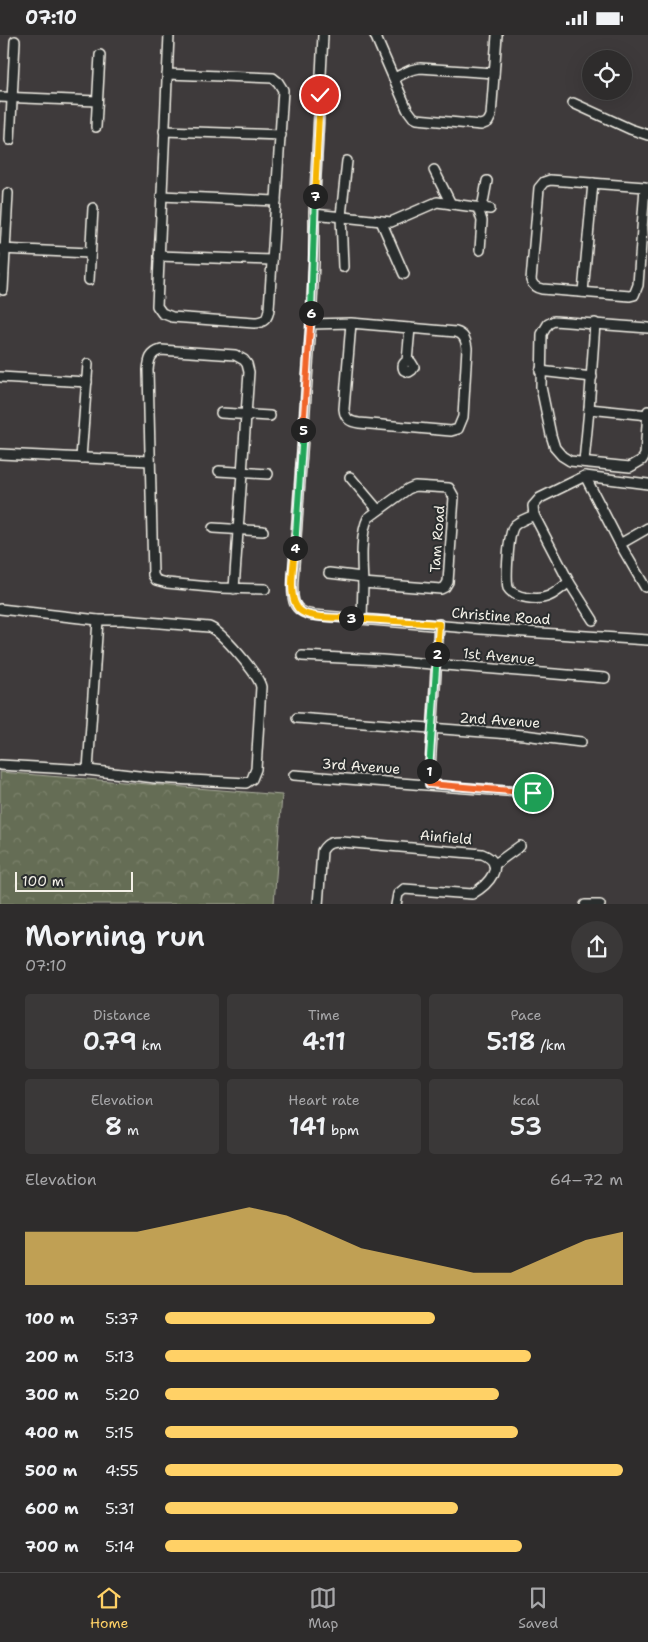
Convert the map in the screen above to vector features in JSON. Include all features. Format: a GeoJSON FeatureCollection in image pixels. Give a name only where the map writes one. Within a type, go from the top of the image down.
{"type":"FeatureCollection","features":[{"type":"Feature","properties":{"kind":"street"},"geometry":{"type":"LineString","coordinates":[[167,74],[265,78],[276,80],[281,85],[284,94],[268,316],[263,322],[172,317],[159,310],[156,300],[159,256],[161,196],[164,131],[169,35]]}},
{"type":"Feature","properties":{"kind":"street"},"geometry":{"type":"LineString","coordinates":[[323,35],[314,214],[311,323],[352,323],[456,332],[465,338],[467,348],[460,427],[455,431],[353,423],[347,419],[344,409],[352,323]]}},
{"type":"Feature","properties":{"kind":"street"},"geometry":{"type":"LineString","coordinates":[[375,35],[407,109],[413,117],[417,119],[480,125],[488,122],[492,116],[497,35]]}},
{"type":"Feature","properties":{"kind":"street"},"geometry":{"type":"LineString","coordinates":[[10,140],[15,41]]}},
{"type":"Feature","properties":{"kind":"street"},"geometry":{"type":"LineString","coordinates":[[96,127],[100,55]]}},
{"type":"Feature","properties":{"kind":"street"},"geometry":{"type":"LineString","coordinates":[[394,78],[411,69],[420,68],[494,73]]}},
{"type":"Feature","properties":{"kind":"street"},"geometry":{"type":"LineString","coordinates":[[0,97],[97,101]]}},
{"type":"Feature","properties":{"kind":"street"},"geometry":{"type":"LineString","coordinates":[[574,103],[630,129],[648,135]]}},
{"type":"Feature","properties":{"kind":"street"},"geometry":{"type":"LineString","coordinates":[[164,131],[281,135]]}},
{"type":"Feature","properties":{"kind":"street"},"geometry":{"type":"LineString","coordinates":[[343,267],[341,216],[347,161]]}},
{"type":"Feature","properties":{"kind":"street"},"geometry":{"type":"LineString","coordinates":[[434,170],[451,204]]}},
{"type":"Feature","properties":{"kind":"street"},"geometry":{"type":"LineString","coordinates":[[547,180],[646,187],[644,264],[636,293],[632,296],[542,289],[533,284],[531,280],[540,186],[547,180]]}},
{"type":"Feature","properties":{"kind":"street"},"geometry":{"type":"LineString","coordinates":[[480,249],[487,181]]}},
{"type":"Feature","properties":{"kind":"street"},"geometry":{"type":"LineString","coordinates":[[583,292],[593,183]]}},
{"type":"Feature","properties":{"kind":"street"},"geometry":{"type":"LineString","coordinates":[[3,290],[2,249],[8,193]]}},
{"type":"Feature","properties":{"kind":"street"},"geometry":{"type":"LineString","coordinates":[[161,196],[276,201]]}},
{"type":"Feature","properties":{"kind":"street"},"geometry":{"type":"LineString","coordinates":[[314,214],[391,222],[437,202],[484,208]]}},
{"type":"Feature","properties":{"kind":"street"},"geometry":{"type":"LineString","coordinates":[[89,280],[93,208]]}},
{"type":"Feature","properties":{"kind":"street"},"geometry":{"type":"LineString","coordinates":[[381,221],[404,274]]}},
{"type":"Feature","properties":{"kind":"street"},"geometry":{"type":"LineString","coordinates":[[2,249],[90,253]]}},
{"type":"Feature","properties":{"kind":"street"},"geometry":{"type":"LineString","coordinates":[[159,256],[272,260]]}},
{"type":"Feature","properties":{"kind":"street"},"geometry":{"type":"LineString","coordinates":[[648,328],[554,321],[548,324],[542,334],[540,371],[541,387],[555,448],[570,461],[630,467],[642,460],[646,450],[648,411]]}},
{"type":"Feature","properties":{"kind":"street","name":"Christine Road"},"geometry":{"type":"LineString","coordinates":[[311,323],[292,597],[295,606],[299,610],[306,614],[362,619],[648,640]]}},
{"type":"Feature","properties":{"kind":"street"},"geometry":{"type":"LineString","coordinates":[[584,462],[596,323]]}},
{"type":"Feature","properties":{"kind":"street"},"geometry":{"type":"LineString","coordinates":[[407,361],[410,328]]}},
{"type":"Feature","properties":{"kind":"street"},"geometry":{"type":"LineString","coordinates":[[234,589],[249,368],[242,358],[235,355],[156,351],[150,359],[148,370],[152,571],[154,577],[156,580],[167,583],[234,589],[265,589]]}},
{"type":"Feature","properties":{"kind":"street"},"geometry":{"type":"LineString","coordinates":[[81,458],[88,364]]}},
{"type":"Feature","properties":{"kind":"street"},"geometry":{"type":"LineString","coordinates":[[540,371],[592,377]]}},
{"type":"Feature","properties":{"kind":"street"},"geometry":{"type":"LineString","coordinates":[[0,377],[87,382]]}},
{"type":"Feature","properties":{"kind":"street"},"geometry":{"type":"LineString","coordinates":[[590,409],[648,415]]}},
{"type":"Feature","properties":{"kind":"street"},"geometry":{"type":"LineString","coordinates":[[221,413],[270,416]]}},
{"type":"Feature","properties":{"kind":"street"},"geometry":{"type":"LineString","coordinates":[[0,454],[150,461]]}},
{"type":"Feature","properties":{"kind":"street"},"geometry":{"type":"LineString","coordinates":[[219,471],[268,474]]}},
{"type":"Feature","properties":{"kind":"street"},"geometry":{"type":"LineString","coordinates":[[350,477],[378,510]]}},
{"type":"Feature","properties":{"kind":"street"},"geometry":{"type":"LineString","coordinates":[[569,582],[552,595],[543,598],[515,595],[508,588],[512,528],[534,511],[540,499],[585,477],[648,484]]}},
{"type":"Feature","properties":{"kind":"street"},"geometry":{"type":"LineString","coordinates":[[585,477],[620,544],[646,587]]}},
{"type":"Feature","properties":{"kind":"street","name":"Tam Road"},"geometry":{"type":"LineString","coordinates":[[329,573],[362,580],[441,589],[445,587],[448,583],[454,497],[450,489],[415,486],[368,517],[365,523],[362,580],[362,619]]}},
{"type":"Feature","properties":{"kind":"street"},"geometry":{"type":"LineString","coordinates":[[534,511],[569,582],[593,620]]}},
{"type":"Feature","properties":{"kind":"street"},"geometry":{"type":"LineString","coordinates":[[213,528],[263,531]]}},
{"type":"Feature","properties":{"kind":"street"},"geometry":{"type":"LineString","coordinates":[[620,544],[648,528]]}},
{"type":"Feature","properties":{"kind":"street"},"geometry":{"type":"LineString","coordinates":[[0,609],[98,620],[123,620],[209,627],[217,631],[260,683],[255,775],[246,783],[0,765]]}},
{"type":"Feature","properties":{"kind":"street"},"geometry":{"type":"LineString","coordinates":[[88,770],[98,620]]}},
{"type":"Feature","properties":{"kind":"street"},"geometry":{"type":"LineString","coordinates":[[429,784],[439,624]]}},
{"type":"Feature","properties":{"kind":"street","name":"1st Avenue"},"geometry":{"type":"LineString","coordinates":[[302,656],[605,678]]}},
{"type":"Feature","properties":{"kind":"street","name":"2nd Avenue"},"geometry":{"type":"LineString","coordinates":[[297,718],[524,735],[581,742]]}},
{"type":"Feature","properties":{"kind":"street","name":"3rd Avenue"},"geometry":{"type":"LineString","coordinates":[[294,775],[547,794]]}},
{"type":"Feature","properties":{"kind":"street","name":"Ainfield"},"geometry":{"type":"LineString","coordinates":[[318,904],[322,851],[330,843],[342,842],[482,854],[490,858],[494,865]]}},
{"type":"Feature","properties":{"kind":"street"},"geometry":{"type":"LineString","coordinates":[[396,904],[398,894],[404,889],[472,893],[492,877],[494,865],[520,846]]}},
{"type":"Feature","properties":{"kind":"green space"},"geometry":{"type":"Polygon","coordinates":[[[0,772],[282,795],[274,904],[0,904],[0,772]]]}},
{"type":"Feature","properties":{"kind":"route"},"geometry":{"type":"LineString","coordinates":[[320,95],[311,323],[293,601],[299,610],[306,614],[439,624],[429,784],[533,793]]}}]}
